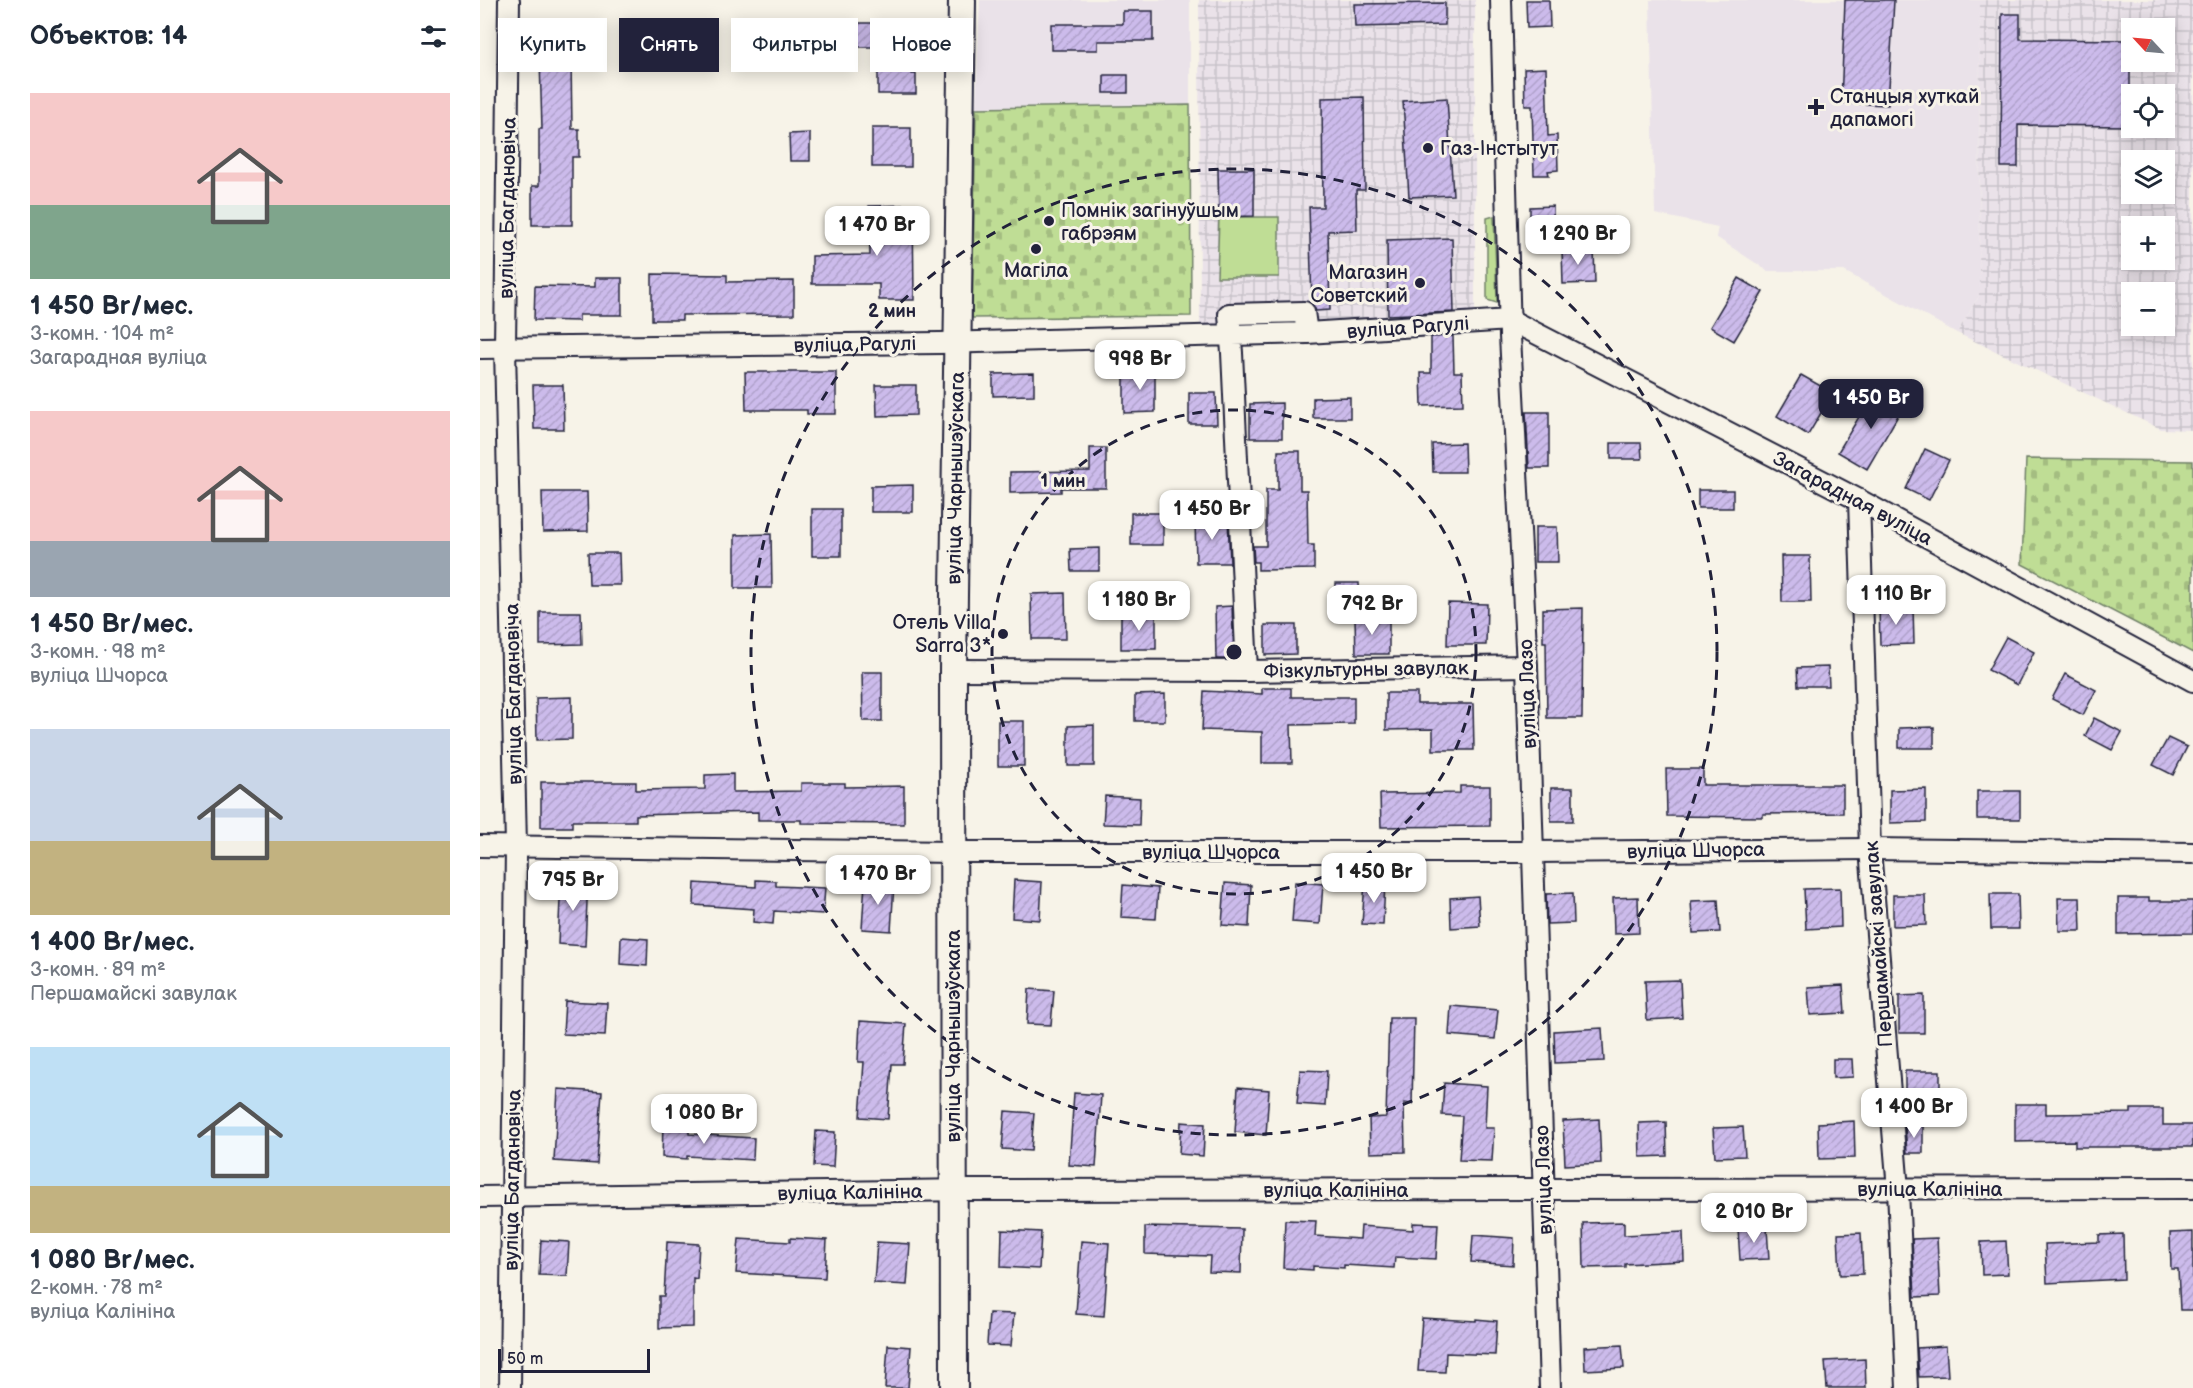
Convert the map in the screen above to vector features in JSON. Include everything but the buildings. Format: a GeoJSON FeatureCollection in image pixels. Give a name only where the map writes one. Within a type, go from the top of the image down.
{"type":"FeatureCollection","features":[{"type":"Feature","properties":{"kind":"main road","name":"вуліца Чарнышэўскага"},"geometry":{"type":"LineString","coordinates":[[954,1388],[953,670],[962,0]]}},
{"type":"Feature","properties":{"kind":"street","name":"вуліца Багдановіча"},"geometry":{"type":"LineString","coordinates":[[509,0],[505,348],[516,846],[510,1388]]}},
{"type":"Feature","properties":{"kind":"street","name":"вуліца Лазо"},"geometry":{"type":"LineString","coordinates":[[1501,0],[1510,320],[1527,666],[1550,1388]]}},
{"type":"Feature","properties":{"kind":"street","name":"вуліца Рагулі"},"geometry":{"type":"LineString","coordinates":[[480,348],[956,343],[1307,333],[1510,320]]}},
{"type":"Feature","properties":{"kind":"street","name":"Загарадная вуліца"},"geometry":{"type":"LineString","coordinates":[[1510,320],[1859,500],[2193,681]]}},
{"type":"Feature","properties":{"kind":"street"},"geometry":{"type":"LineString","coordinates":[[1230,334],[1247,671]]}},
{"type":"Feature","properties":{"kind":"street","name":"Першамайскі завулак"},"geometry":{"type":"LineString","coordinates":[[1859,500],[1870,849],[1898,1190],[1907,1388]]}},
{"type":"Feature","properties":{"kind":"street","name":"Фізкультурны завулак"},"geometry":{"type":"LineString","coordinates":[[953,670],[1247,671],[1527,666]]}},
{"type":"Feature","properties":{"kind":"street","name":"вуліца Шчорса"},"geometry":{"type":"LineString","coordinates":[[480,846],[954,852],[1532,852],[1870,849],[2193,854]]}},
{"type":"Feature","properties":{"kind":"street","name":"вуліца Калініна"},"geometry":{"type":"LineString","coordinates":[[480,1197],[952,1191],[2193,1188]]}},
{"type":"Feature","properties":{"kind":"shaded area"},"geometry":{"type":"Polygon","coordinates":[[[980,0],[1190,0],[1190,105],[976,108],[980,0]]]}},
{"type":"Feature","properties":{"kind":"shaded area"},"geometry":{"type":"Polygon","coordinates":[[[1199,0],[1475,0],[1475,324],[1200,325],[1199,0]]]}},
{"type":"Feature","properties":{"kind":"shaded area","name":"Станцыя хуткай дапамогі"},"geometry":{"type":"Polygon","coordinates":[[[1650,0],[1980,0],[1979,296],[1957,333],[1844,271],[1768,271],[1716,237],[1718,227],[1655,214],[1650,0]]]}},
{"type":"Feature","properties":{"kind":"shaded area"},"geometry":{"type":"Polygon","coordinates":[[[1980,0],[2193,0],[2193,430],[2161,429],[1957,333],[1979,296],[1980,0]]]}},
{"type":"Feature","properties":{"kind":"green space"},"geometry":{"type":"Polygon","coordinates":[[[1190,105],[1191,316],[972,318],[976,108],[1190,105]]]}},
{"type":"Feature","properties":{"kind":"green space"},"geometry":{"type":"Polygon","coordinates":[[[1494,216],[1497,303],[1487,300],[1487,218],[1494,216]]]}},
{"type":"Feature","properties":{"kind":"green space"},"geometry":{"type":"Polygon","coordinates":[[[1219,217],[1279,217],[1279,277],[1217,277],[1219,217]]]}},
{"type":"Feature","properties":{"kind":"green space"},"geometry":{"type":"Polygon","coordinates":[[[2026,459],[2193,461],[2193,653],[2022,564],[2026,459]]]}},
{"type":"Feature","properties":{"kind":"place","name":"Станцыя хуткай дапамогі"},"geometry":{"type":"Point","coordinates":[1816,107]}},
{"type":"Feature","properties":{"kind":"place","name":"Газ-Інстытут"},"geometry":{"type":"Point","coordinates":[1428,148]}},
{"type":"Feature","properties":{"kind":"place","name":"Помнік загінуўшым габрэям"},"geometry":{"type":"Point","coordinates":[1049,221]}},
{"type":"Feature","properties":{"kind":"place","name":"Магіла"},"geometry":{"type":"Point","coordinates":[1036,249]}},
{"type":"Feature","properties":{"kind":"place","name":"Магазин Советский"},"geometry":{"type":"Point","coordinates":[1420,283]}},
{"type":"Feature","properties":{"kind":"place","name":"Отель Villa Sarra 3*"},"geometry":{"type":"Point","coordinates":[1003,634]}}]}
